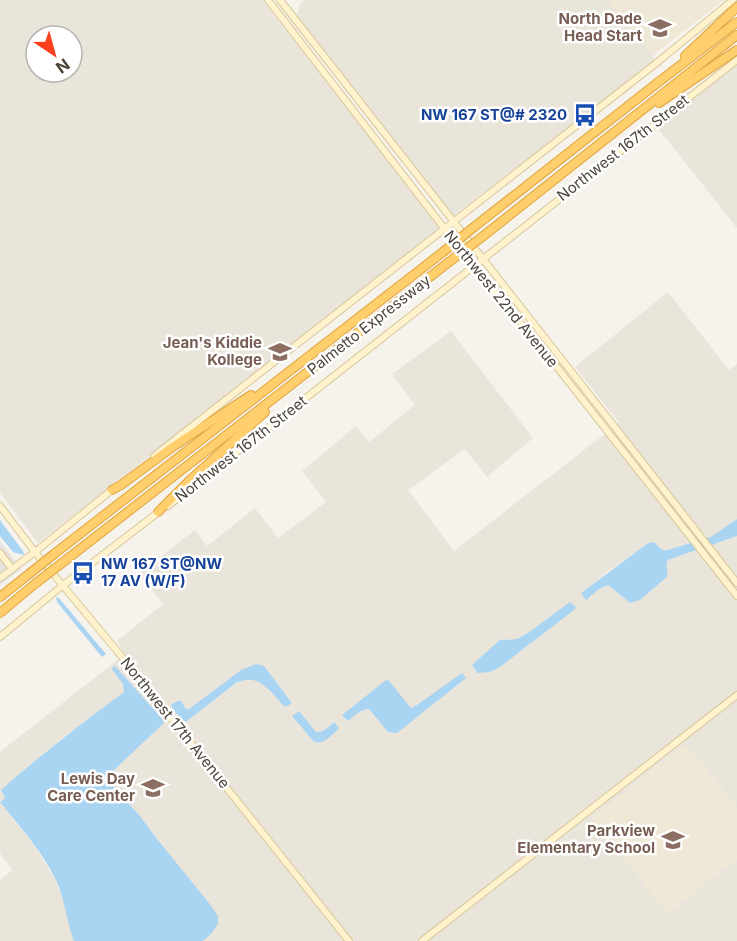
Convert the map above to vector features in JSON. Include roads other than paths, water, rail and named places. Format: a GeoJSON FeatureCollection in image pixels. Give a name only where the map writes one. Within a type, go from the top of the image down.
{"type":"FeatureCollection","features":[{"type":"Feature","properties":{"kind":"highway"},"geometry":{"type":"LineString","coordinates":[[656,84],[737,7]]}},
{"type":"Feature","properties":{"kind":"highway","name":"Palmetto Expressway"},"geometry":{"type":"LineString","coordinates":[[0,597],[737,22]]}},
{"type":"Feature","properties":{"kind":"highway","name":"Palmetto Expressway"},"geometry":{"type":"LineString","coordinates":[[0,613],[737,35]]}},
{"type":"Feature","properties":{"kind":"highway"},"geometry":{"type":"LineString","coordinates":[[625,123],[737,50]]}},
{"type":"Feature","properties":{"kind":"highway"},"geometry":{"type":"LineString","coordinates":[[158,512],[321,362]]}},
{"type":"Feature","properties":{"kind":"highway"},"geometry":{"type":"LineString","coordinates":[[112,490],[247,397],[283,376]]}},
{"type":"Feature","properties":{"kind":"street","name":"Northwest 22nd Avenue"},"geometry":{"type":"LineString","coordinates":[[268,0],[474,266],[549,357],[737,596]]}},
{"type":"Feature","properties":{"kind":"street","name":"Northwest 22nd Avenue"},"geometry":{"type":"LineString","coordinates":[[280,0],[737,583]]}},
{"type":"Feature","properties":{"kind":"street"},"geometry":{"type":"LineString","coordinates":[[0,578],[112,490],[119,482],[659,61],[733,0]]}},
{"type":"Feature","properties":{"kind":"street","name":"Northwest 167th Street"},"geometry":{"type":"LineString","coordinates":[[0,638],[62,586],[168,506],[737,60]]}},
{"type":"Feature","properties":{"kind":"street","name":"Northwest 17th Avenue"},"geometry":{"type":"LineString","coordinates":[[0,506],[62,586],[118,652],[350,941]]}},
{"type":"Feature","properties":{"kind":"street"},"geometry":{"type":"LineString","coordinates":[[0,553],[12,569]]}},
{"type":"Feature","properties":{"kind":"street"},"geometry":{"type":"LineString","coordinates":[[422,941],[737,695]]}},
{"type":"Feature","properties":{"kind":"water"},"geometry":{"type":"Polygon","coordinates":[[[737,519],[737,536],[668,560],[667,577],[640,600],[630,603],[608,585],[586,600],[581,593],[648,543],[654,542],[662,550],[667,550],[711,537],[737,519]]]}},
{"type":"Feature","properties":{"kind":"water"},"geometry":{"type":"Polygon","coordinates":[[[0,520],[23,551],[23,555],[13,552],[0,536],[0,520]]]}},
{"type":"Feature","properties":{"kind":"water"},"geometry":{"type":"Polygon","coordinates":[[[58,597],[106,654],[102,657],[57,602],[58,597]]]}},
{"type":"Feature","properties":{"kind":"water"},"geometry":{"type":"Polygon","coordinates":[[[570,602],[576,607],[574,610],[500,667],[490,672],[478,673],[472,665],[500,640],[517,639],[570,602]]]}},
{"type":"Feature","properties":{"kind":"water"},"geometry":{"type":"Polygon","coordinates":[[[256,664],[264,666],[292,703],[286,707],[257,681],[244,680],[236,683],[187,721],[184,721],[173,710],[171,705],[177,701],[181,701],[186,709],[189,709],[241,670],[256,664]]]}},
{"type":"Feature","properties":{"kind":"water"},"geometry":{"type":"Polygon","coordinates":[[[115,666],[165,722],[109,776],[113,786],[140,816],[218,916],[218,924],[203,941],[74,941],[55,878],[36,848],[0,802],[5,798],[1,790],[124,692],[123,684],[113,671],[112,668],[115,666]]]}},
{"type":"Feature","properties":{"kind":"water"},"geometry":{"type":"Polygon","coordinates":[[[462,673],[466,678],[397,733],[388,732],[369,709],[360,711],[348,721],[342,715],[386,680],[411,708],[462,673]]]}},
{"type":"Feature","properties":{"kind":"water"},"geometry":{"type":"Polygon","coordinates":[[[299,711],[316,732],[334,722],[339,728],[324,741],[314,742],[292,716],[299,711]]]}},
{"type":"Feature","properties":{"kind":"place","name":"North Dade Head Start"},"geometry":{"type":"Point","coordinates":[660,28]}},
{"type":"Feature","properties":{"kind":"place","name":"NW 167 ST@# 2320"},"geometry":{"type":"Point","coordinates":[585,115]}},
{"type":"Feature","properties":{"kind":"place","name":"Jean's Kiddie Kollege"},"geometry":{"type":"Point","coordinates":[280,352]}},
{"type":"Feature","properties":{"kind":"place","name":"NW 167 ST@NW 17 AV (W/F)"},"geometry":{"type":"Point","coordinates":[83,573]}},
{"type":"Feature","properties":{"kind":"place","name":"Lewis Day Care Center"},"geometry":{"type":"Point","coordinates":[153,788]}},
{"type":"Feature","properties":{"kind":"place","name":"Parkview Elementary School"},"geometry":{"type":"Point","coordinates":[673,840]}}]}
